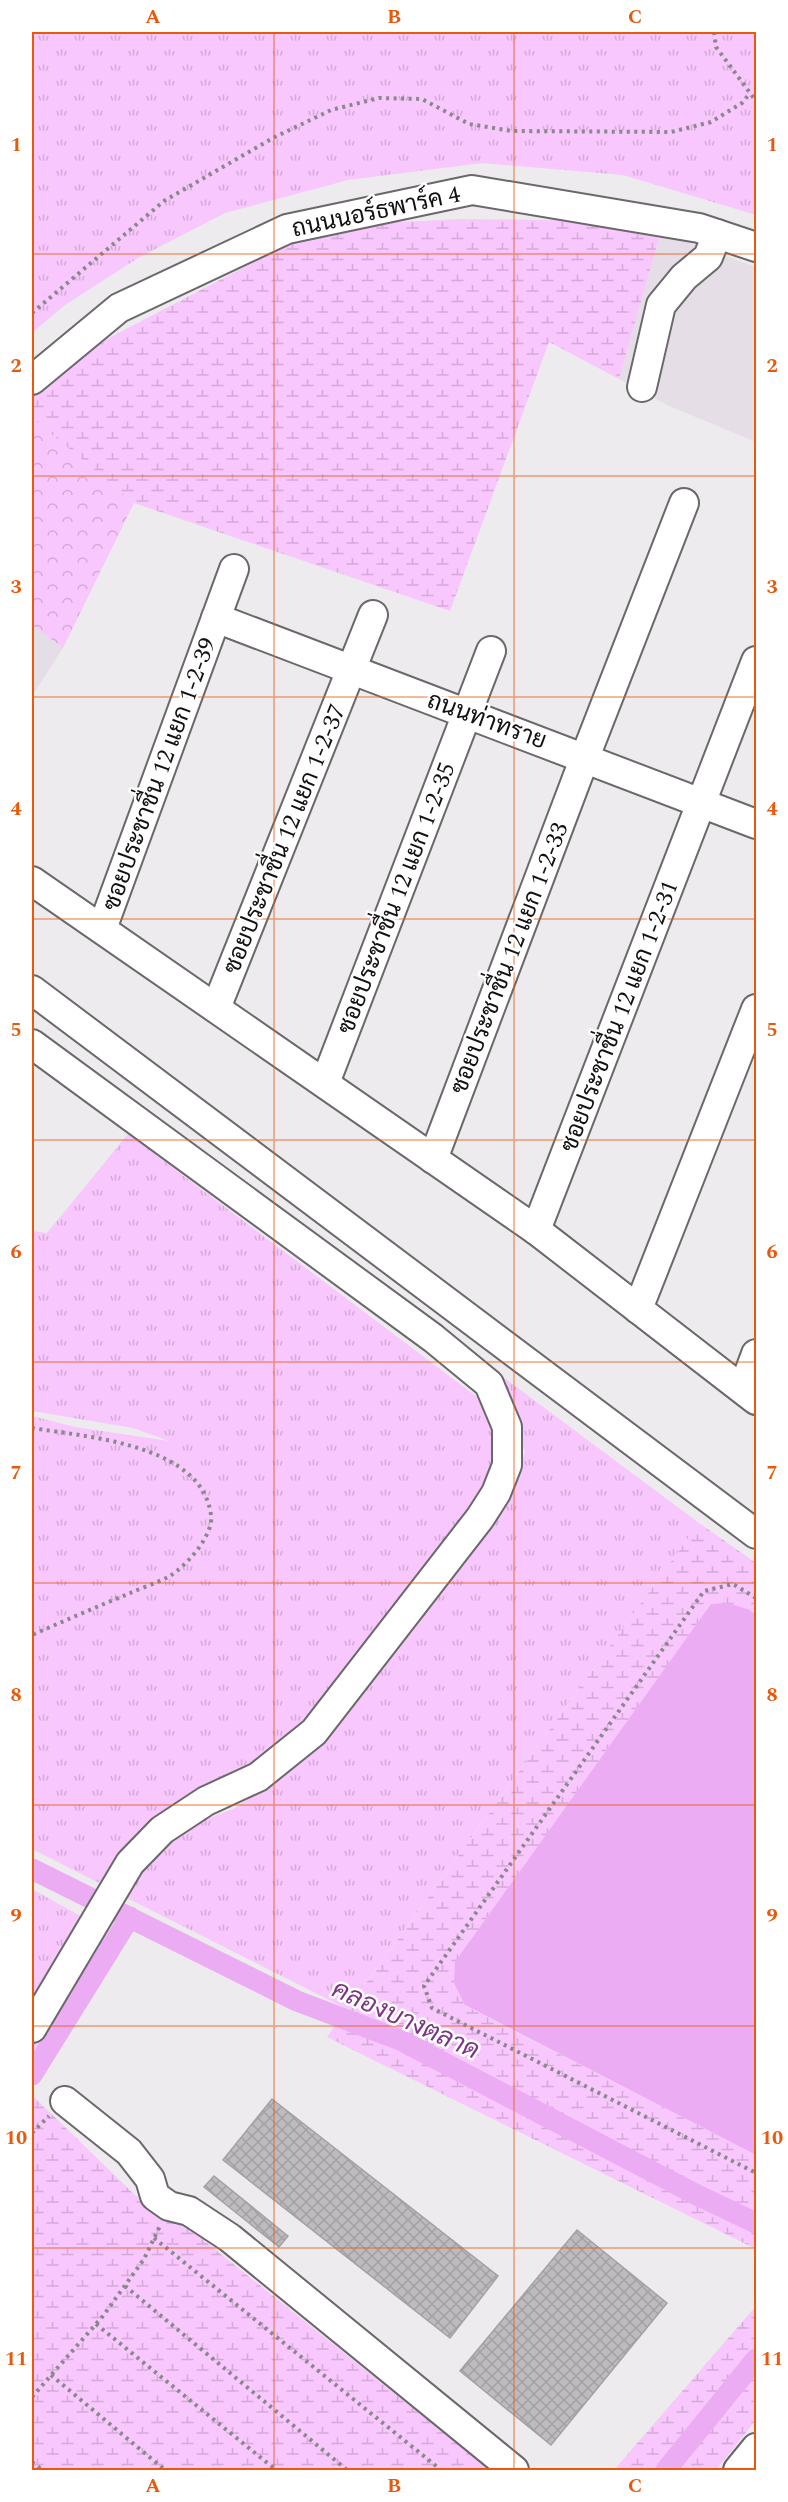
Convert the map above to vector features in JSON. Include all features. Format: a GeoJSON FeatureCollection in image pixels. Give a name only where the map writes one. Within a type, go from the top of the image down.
{"type":"FeatureCollection","features":[{"type":"Feature","properties":{"kind":"street","name":"ถนนนอร์ธพาร์ค 4"},"geometry":{"type":"LineString","coordinates":[[32,380],[119,308],[287,229],[472,190],[699,228],[756,247]]}},
{"type":"Feature","properties":{"kind":"street"},"geometry":{"type":"LineString","coordinates":[[642,387],[661,305],[684,277],[708,257],[717,234]]}},
{"type":"Feature","properties":{"kind":"street","name":"ซอยประชาชื่น 12 แยก 1-2-33"},"geometry":{"type":"LineString","coordinates":[[433,1159],[684,503]]}},
{"type":"Feature","properties":{"kind":"street","name":"ซอยประชาชื่น 12 แยก 1-2-39"},"geometry":{"type":"LineString","coordinates":[[102,929],[234,569]]}},
{"type":"Feature","properties":{"kind":"street","name":"ซอยประชาชื่น 12 แยก 1-2-37"},"geometry":{"type":"LineString","coordinates":[[216,1008],[372,615]]}},
{"type":"Feature","properties":{"kind":"street","name":"ถนนท่าทราย"},"geometry":{"type":"LineString","coordinates":[[216,618],[756,824]]}},
{"type":"Feature","properties":{"kind":"street","name":"ซอยประชาชื่น 12 แยก 1-2-35"},"geometry":{"type":"LineString","coordinates":[[325,1083],[491,651]]}},
{"type":"Feature","properties":{"kind":"street","name":"ซอยประชาชื่น 12 แยก 1-2-31"},"geometry":{"type":"LineString","coordinates":[[536,1230],[756,661]]}},
{"type":"Feature","properties":{"kind":"street"},"geometry":{"type":"LineString","coordinates":[[32,881],[536,1230],[750,1395],[756,1354]]}},
{"type":"Feature","properties":{"kind":"street"},"geometry":{"type":"LineString","coordinates":[[32,990],[756,1534]]}},
{"type":"Feature","properties":{"kind":"street"},"geometry":{"type":"LineString","coordinates":[[638,1309],[756,1010]]}},
{"type":"Feature","properties":{"kind":"street"},"geometry":{"type":"LineString","coordinates":[[32,1044],[441,1345],[489,1384],[507,1427],[507,1465],[496,1493],[480,1518],[314,1732],[258,1777],[206,1801],[162,1830],[130,1863],[32,2028]]}},
{"type":"Feature","properties":{"kind":"street"},"geometry":{"type":"LineString","coordinates":[[65,2101],[129,2152],[150,2180],[155,2196],[169,2206],[189,2211],[230,2238],[514,2470]]}},
{"type":"Feature","properties":{"kind":"street"},"geometry":{"type":"LineString","coordinates":[[738,2470],[756,2448]]}},
{"type":"Feature","properties":{"kind":"path"},"geometry":{"type":"LineString","coordinates":[[714,32],[716,47],[756,101]]}},
{"type":"Feature","properties":{"kind":"path"},"geometry":{"type":"LineString","coordinates":[[32,313],[164,201],[263,143],[331,110],[379,98],[422,99],[469,124],[512,131],[671,132],[711,122],[742,103],[750,93]]}},
{"type":"Feature","properties":{"kind":"path"},"geometry":{"type":"LineString","coordinates":[[32,1428],[145,1449],[162,1456],[192,1476],[210,1503],[213,1524],[205,1542],[171,1575],[32,1635]]}},
{"type":"Feature","properties":{"kind":"path"},"geometry":{"type":"LineString","coordinates":[[756,1598],[732,1584],[704,1591],[424,1986],[432,2008],[756,2173]]}},
{"type":"Feature","properties":{"kind":"path"},"geometry":{"type":"LineString","coordinates":[[32,2397],[96,2324],[125,2286],[144,2259],[169,2206]]}},
{"type":"Feature","properties":{"kind":"path"},"geometry":{"type":"LineString","coordinates":[[154,2238],[441,2470]]}},
{"type":"Feature","properties":{"kind":"path"},"geometry":{"type":"LineString","coordinates":[[125,2286],[347,2470]]}},
{"type":"Feature","properties":{"kind":"path"},"geometry":{"type":"LineString","coordinates":[[96,2324],[276,2470]]}},
{"type":"Feature","properties":{"kind":"path"},"geometry":{"type":"LineString","coordinates":[[51,2375],[165,2470]]}},
{"type":"Feature","properties":{"kind":"path"},"geometry":{"type":"LineString","coordinates":[[32,2462],[42,2470]]}},
{"type":"Feature","properties":{"kind":"shaded area"},"geometry":{"type":"Polygon","coordinates":[[[659,238],[679,239],[756,267],[756,442],[669,406],[619,379],[659,238]]]}},
{"type":"Feature","properties":{"kind":"shaded area"},"geometry":{"type":"Polygon","coordinates":[[[32,625],[63,648],[32,696],[32,625]]]}},
{"type":"Feature","properties":{"kind":"shaded area"},"geometry":{"type":"Polygon","coordinates":[[[728,1603],[750,1610],[756,1615],[756,2155],[465,2005],[454,1983],[455,1962],[711,1604],[728,1603]]]}},
{"type":"Feature","properties":{"kind":"green space"},"geometry":{"type":"Polygon","coordinates":[[[32,32],[756,32],[756,215],[623,175],[482,163],[348,180],[225,213],[138,258],[65,305],[32,333],[32,32]]]}},
{"type":"Feature","properties":{"kind":"green space"},"geometry":{"type":"Polygon","coordinates":[[[459,219],[570,220],[659,238],[619,379],[549,342],[450,611],[134,503],[32,418],[32,393],[64,365],[103,341],[287,245],[382,223],[459,219]]]}},
{"type":"Feature","properties":{"kind":"green space"},"geometry":{"type":"Polygon","coordinates":[[[32,418],[134,503],[63,648],[32,625],[32,418]]]}},
{"type":"Feature","properties":{"kind":"green space"},"geometry":{"type":"Polygon","coordinates":[[[128,1134],[485,1403],[498,1422],[500,1463],[486,1492],[332,1697],[275,1758],[103,1885],[32,1849],[32,1416],[75,1427],[169,1441],[133,1428],[32,1411],[32,1231],[47,1233],[128,1134]]]}},
{"type":"Feature","properties":{"kind":"green space"},"geometry":{"type":"Polygon","coordinates":[[[503,1377],[699,1523],[347,2009],[121,1895],[168,1834],[233,1809],[288,1773],[455,1565],[514,1487],[525,1452],[508,1408],[503,1377]]]}},
{"type":"Feature","properties":{"kind":"green space"},"geometry":{"type":"Polygon","coordinates":[[[699,1523],[756,1563],[756,1615],[750,1610],[466,2006],[756,2155],[756,2249],[327,2037],[699,1523]]]}},
{"type":"Feature","properties":{"kind":"green space"},"geometry":{"type":"Polygon","coordinates":[[[32,1889],[84,1918],[108,1935],[32,2058],[32,1889]]]}},
{"type":"Feature","properties":{"kind":"green space"},"geometry":{"type":"Polygon","coordinates":[[[32,2095],[136,2196],[196,2234],[490,2470],[32,2470],[32,2095]]]}},
{"type":"Feature","properties":{"kind":"green space"},"geometry":{"type":"Polygon","coordinates":[[[756,2306],[756,2420],[716,2470],[614,2470],[756,2306]]]}},
{"type":"Feature","properties":{"kind":"building"},"geometry":{"type":"Polygon","coordinates":[[[272,2099],[498,2276],[450,2338],[223,2160],[272,2099]]]}},
{"type":"Feature","properties":{"kind":"building"},"geometry":{"type":"Polygon","coordinates":[[[214,2176],[288,2236],[279,2247],[204,2187],[214,2176]]]}},
{"type":"Feature","properties":{"kind":"building"},"geometry":{"type":"Polygon","coordinates":[[[577,2230],[667,2303],[551,2445],[460,2371],[577,2230]]]}},
{"type":"Feature","properties":{"kind":"waterway","name":"คลองบางตลาด"},"geometry":{"type":"LineString","coordinates":[[32,1869],[297,2001],[400,2040],[697,2195],[756,2223]]}},
{"type":"Feature","properties":{"kind":"waterway"},"geometry":{"type":"LineString","coordinates":[[32,2075],[130,1917]]}},
{"type":"Feature","properties":{"kind":"waterway"},"geometry":{"type":"LineString","coordinates":[[666,2470],[756,2359]]}}]}
